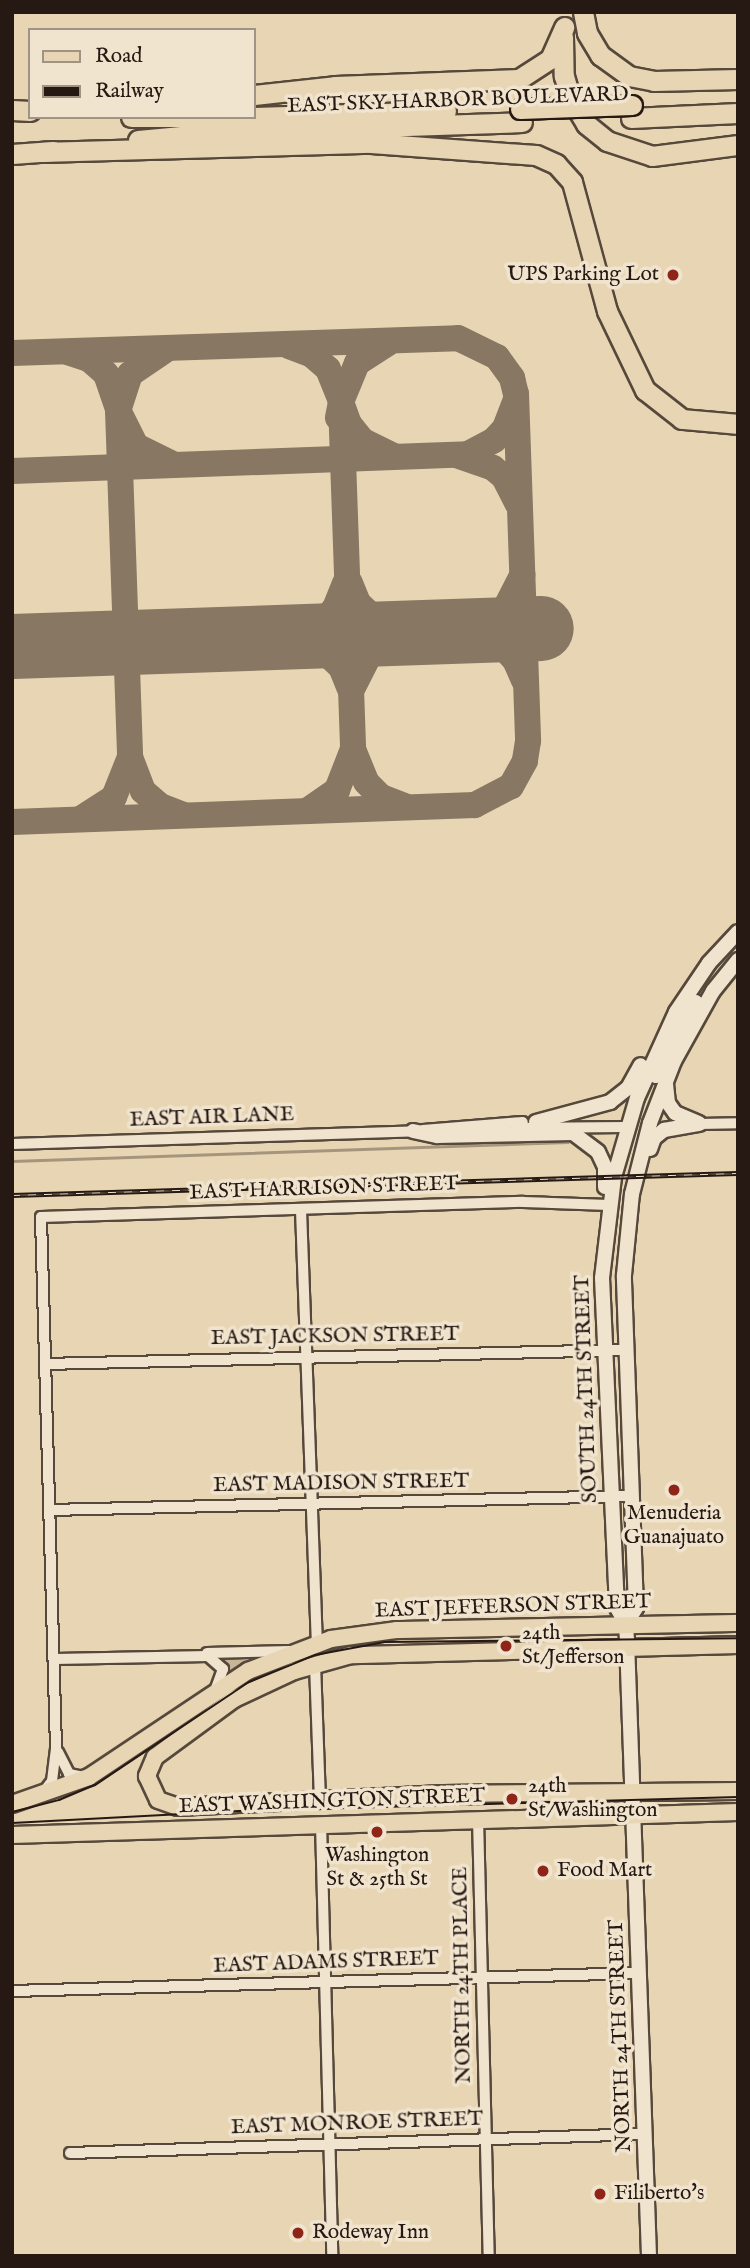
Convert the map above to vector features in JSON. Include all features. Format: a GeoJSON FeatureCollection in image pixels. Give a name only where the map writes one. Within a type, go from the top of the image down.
{"type":"FeatureCollection","features":[{"type":"Feature","properties":{"kind":"highway"},"geometry":{"type":"LineString","coordinates":[[583,12],[587,33],[600,55],[629,76],[654,81],[738,79]]}},
{"type":"Feature","properties":{"kind":"highway"},"geometry":{"type":"LineString","coordinates":[[256,95],[335,86],[519,79],[550,59],[565,19]]}},
{"type":"Feature","properties":{"kind":"highway"},"geometry":{"type":"LineString","coordinates":[[565,19],[567,90],[581,118],[598,135],[625,150],[652,156],[738,145]]}},
{"type":"Feature","properties":{"kind":"highway","name":"EAST SKY HARBOR BOULEVARD"},"geometry":{"type":"LineString","coordinates":[[631,111],[738,101]]}},
{"type":"Feature","properties":{"kind":"highway","name":"EAST SKY HARBOR BOULEVARD"},"geometry":{"type":"LineString","coordinates":[[12,154],[204,133],[521,115],[631,111],[738,113]]}},
{"type":"Feature","properties":{"kind":"highway","name":"EAST SKY HARBOR BOULEVARD"},"geometry":{"type":"LineString","coordinates":[[256,117],[521,115]]}},
{"type":"Feature","properties":{"kind":"highway"},"geometry":{"type":"LineString","coordinates":[[41,152],[371,143],[536,155],[556,164],[572,182],[607,311],[645,390],[682,419],[738,424]]}},
{"type":"Feature","properties":{"kind":"main road"},"geometry":{"type":"LineString","coordinates":[[536,1122],[596,1109],[624,1093],[680,990],[738,932]]}},
{"type":"Feature","properties":{"kind":"main road"},"geometry":{"type":"LineString","coordinates":[[606,1204],[628,1125],[665,1031],[709,963]]}},
{"type":"Feature","properties":{"kind":"main road"},"geometry":{"type":"LineString","coordinates":[[628,1125],[641,1113],[670,1045],[697,1000],[708,984],[734,964]]}},
{"type":"Feature","properties":{"kind":"main road","name":"SOUTH 24TH STREET"},"geometry":{"type":"LineString","coordinates":[[626,1625],[636,1608],[624,1258],[636,1176],[666,1081],[695,1021],[734,964]]}},
{"type":"Feature","properties":{"kind":"main road"},"geometry":{"type":"LineString","coordinates":[[666,1081],[671,1108],[699,1124]]}},
{"type":"Feature","properties":{"kind":"main road"},"geometry":{"type":"LineString","coordinates":[[627,1292],[637,1210],[654,1138],[664,1130],[699,1124]]}},
{"type":"Feature","properties":{"kind":"main road"},"geometry":{"type":"LineString","coordinates":[[624,1258],[622,1208],[634,1147],[628,1125]]}},
{"type":"Feature","properties":{"kind":"main road"},"geometry":{"type":"LineString","coordinates":[[413,1131],[437,1136],[553,1131],[581,1135],[593,1145],[605,1167],[606,1204]]}},
{"type":"Feature","properties":{"kind":"main road","name":"SOUTH 24TH STREET"},"geometry":{"type":"LineString","coordinates":[[606,1204],[602,1351],[617,1608],[626,1625],[628,1650],[633,1815]]}},
{"type":"Feature","properties":{"kind":"main road","name":"EAST JEFFERSON STREET"},"geometry":{"type":"LineString","coordinates":[[89,1777],[215,1691],[291,1651],[317,1642],[397,1630],[738,1623]]}},
{"type":"Feature","properties":{"kind":"main road","name":"EAST JEFFERSON STREET"},"geometry":{"type":"LineString","coordinates":[[148,1784],[155,1758],[234,1699],[315,1664],[366,1653],[628,1650],[738,1645]]}},
{"type":"Feature","properties":{"kind":"main road","name":"EAST JEFFERSON STREET"},"geometry":{"type":"LineString","coordinates":[[12,1804],[106,1773],[153,1742],[201,1723]]}},
{"type":"Feature","properties":{"kind":"main road","name":"EAST WASHINGTON STREET"},"geometry":{"type":"LineString","coordinates":[[148,1784],[158,1800],[171,1807],[632,1791],[738,1791]]}},
{"type":"Feature","properties":{"kind":"main road"},"geometry":{"type":"LineString","coordinates":[[95,1830],[126,1822],[217,1817],[255,1804]]}},
{"type":"Feature","properties":{"kind":"main road","name":"EAST WASHINGTON STREET"},"geometry":{"type":"LineString","coordinates":[[12,1835],[95,1830],[738,1812]]}},
{"type":"Feature","properties":{"kind":"main road","name":"NORTH 24TH STREET"},"geometry":{"type":"LineString","coordinates":[[633,1815],[649,2256]]}},
{"type":"Feature","properties":{"kind":"street","name":"EAST AIR LANE"},"geometry":{"type":"LineString","coordinates":[[413,1131],[536,1122],[628,1125]]}},
{"type":"Feature","properties":{"kind":"street"},"geometry":{"type":"LineString","coordinates":[[699,1124],[738,1123]]}},
{"type":"Feature","properties":{"kind":"street","name":"EAST AIR LANE"},"geometry":{"type":"LineString","coordinates":[[12,1144],[628,1125]]}},
{"type":"Feature","properties":{"kind":"street","name":"EAST HARRISON STREET"},"geometry":{"type":"LineString","coordinates":[[44,1364],[41,1217],[606,1204]]}},
{"type":"Feature","properties":{"kind":"street"},"geometry":{"type":"LineString","coordinates":[[301,1210],[317,1642]]}},
{"type":"Feature","properties":{"kind":"street","name":"EAST JACKSON STREET"},"geometry":{"type":"LineString","coordinates":[[44,1364],[626,1350]]}},
{"type":"Feature","properties":{"kind":"street"},"geometry":{"type":"LineString","coordinates":[[37,1797],[52,1781],[56,1748],[44,1364]]}},
{"type":"Feature","properties":{"kind":"street","name":"EAST MADISON STREET"},"geometry":{"type":"LineString","coordinates":[[50,1510],[633,1496]]}},
{"type":"Feature","properties":{"kind":"street","name":"EAST JEFFERSON STREET"},"geometry":{"type":"LineString","coordinates":[[55,1659],[291,1651]]}},
{"type":"Feature","properties":{"kind":"street"},"geometry":{"type":"LineString","coordinates":[[196,1655],[214,1658],[222,1665],[224,1675],[215,1691]]}},
{"type":"Feature","properties":{"kind":"street"},"geometry":{"type":"LineString","coordinates":[[315,1664],[320,1802]]}},
{"type":"Feature","properties":{"kind":"street"},"geometry":{"type":"LineString","coordinates":[[56,1748],[69,1774],[89,1777]]}},
{"type":"Feature","properties":{"kind":"street","name":"NORTH 24TH PLACE"},"geometry":{"type":"LineString","coordinates":[[478,1818],[489,2256]]}},
{"type":"Feature","properties":{"kind":"street"},"geometry":{"type":"LineString","coordinates":[[321,1823],[332,2256]]}},
{"type":"Feature","properties":{"kind":"street","name":"EAST ADAMS STREET"},"geometry":{"type":"LineString","coordinates":[[12,1991],[640,1973]]}},
{"type":"Feature","properties":{"kind":"street","name":"EAST MONROE STREET"},"geometry":{"type":"LineString","coordinates":[[70,2153],[645,2134]]}},
{"type":"Feature","properties":{"kind":"shaded area"},"geometry":{"type":"Polygon","coordinates":[[[260,1656],[230,1672],[222,1657],[260,1656]]]}},
{"type":"Feature","properties":{"kind":"waterway"},"geometry":{"type":"LineString","coordinates":[[12,1161],[568,1142]]}},
{"type":"Feature","properties":{"kind":"taxiway"},"geometry":{"type":"LineString","coordinates":[[12,353],[458,338],[497,357],[512,378],[516,394],[528,741],[525,761],[511,786],[475,805],[12,822]]}},
{"type":"Feature","properties":{"kind":"taxiway"},"geometry":{"type":"LineString","coordinates":[[388,343],[357,363],[341,402],[349,424],[363,441],[394,456]]}},
{"type":"Feature","properties":{"kind":"taxiway"},"geometry":{"type":"LineString","coordinates":[[289,346],[312,355],[328,369],[341,402],[338,418]]}},
{"type":"Feature","properties":{"kind":"taxiway"},"geometry":{"type":"LineString","coordinates":[[164,351],[130,374],[118,410],[136,446],[171,463]]}},
{"type":"Feature","properties":{"kind":"taxiway"},"geometry":{"type":"LineString","coordinates":[[70,353],[89,359],[106,374],[118,409]]}},
{"type":"Feature","properties":{"kind":"taxiway"},"geometry":{"type":"LineString","coordinates":[[341,402],[353,749],[366,782],[381,797],[404,806]]}},
{"type":"Feature","properties":{"kind":"taxiway"},"geometry":{"type":"LineString","coordinates":[[12,471],[468,454],[494,440],[505,428],[515,402]]}},
{"type":"Feature","properties":{"kind":"taxiway"},"geometry":{"type":"LineString","coordinates":[[118,410],[130,757],[143,791],[160,806],[183,815]]}},
{"type":"Feature","properties":{"kind":"taxiway"},"geometry":{"type":"LineString","coordinates":[[456,455],[493,468],[504,477],[518,504]]}},
{"type":"Feature","properties":{"kind":"taxiway"},"geometry":{"type":"LineString","coordinates":[[457,630],[496,617],[507,605],[522,575]]}},
{"type":"Feature","properties":{"kind":"taxiway"},"geometry":{"type":"LineString","coordinates":[[282,636],[323,621],[335,608],[345,583]]}},
{"type":"Feature","properties":{"kind":"taxiway"},"geometry":{"type":"LineString","coordinates":[[350,583],[358,603],[370,614],[396,629],[412,632]]}},
{"type":"Feature","properties":{"kind":"taxiway"},"geometry":{"type":"LineString","coordinates":[[453,631],[480,635],[501,645],[515,660],[524,680]]}},
{"type":"Feature","properties":{"kind":"taxiway"},"geometry":{"type":"LineString","coordinates":[[353,687],[370,653],[412,632]]}},
{"type":"Feature","properties":{"kind":"taxiway"},"geometry":{"type":"LineString","coordinates":[[284,637],[313,644],[327,654],[341,667],[349,687]]}},
{"type":"Feature","properties":{"kind":"taxiway"},"geometry":{"type":"LineString","coordinates":[[307,811],[337,790],[353,749]]}},
{"type":"Feature","properties":{"kind":"taxiway"},"geometry":{"type":"LineString","coordinates":[[82,818],[114,797],[130,757]]}},
{"type":"Feature","properties":{"kind":"runway"},"geometry":{"type":"LineString","coordinates":[[12,646],[541,628]]}},
{"type":"Feature","properties":{"kind":"tram line"},"geometry":{"type":"LineString","coordinates":[[12,1812],[59,1800],[95,1785],[249,1682],[315,1655],[385,1642],[738,1638]]}},
{"type":"Feature","properties":{"kind":"tram line"},"geometry":{"type":"LineString","coordinates":[[12,1823],[239,1811],[738,1797]]}},
{"type":"Feature","properties":{"kind":"railway"},"geometry":{"type":"LineString","coordinates":[[12,1195],[738,1173]]}},
{"type":"Feature","properties":{"kind":"place","name":"UPS Parking Lot"},"geometry":{"type":"Point","coordinates":[673,275]}},
{"type":"Feature","properties":{"kind":"place","name":"Menuderia Guanajuato"},"geometry":{"type":"Point","coordinates":[674,1490]}},
{"type":"Feature","properties":{"kind":"place","name":"24th St/Jefferson"},"geometry":{"type":"Point","coordinates":[506,1646]}},
{"type":"Feature","properties":{"kind":"place","name":"24th St/Washington"},"geometry":{"type":"Point","coordinates":[512,1799]}},
{"type":"Feature","properties":{"kind":"place","name":"Washington St & 25th St"},"geometry":{"type":"Point","coordinates":[377,1832]}},
{"type":"Feature","properties":{"kind":"place","name":"Food Mart"},"geometry":{"type":"Point","coordinates":[543,1871]}},
{"type":"Feature","properties":{"kind":"place","name":"Filiberto's"},"geometry":{"type":"Point","coordinates":[600,2194]}},
{"type":"Feature","properties":{"kind":"place","name":"Rodeway Inn"},"geometry":{"type":"Point","coordinates":[298,2233]}}]}
